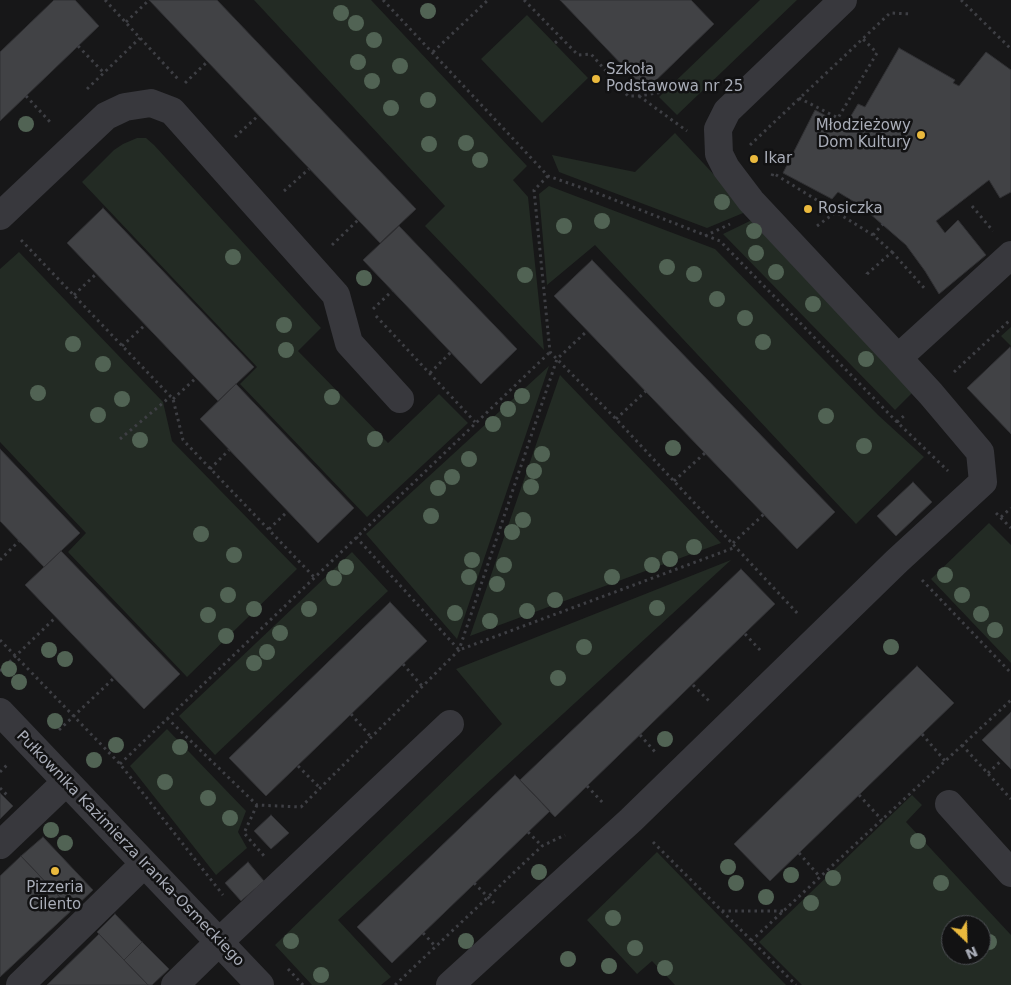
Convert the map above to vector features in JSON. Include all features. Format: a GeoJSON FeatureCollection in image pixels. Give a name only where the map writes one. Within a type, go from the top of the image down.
{"type":"FeatureCollection","features":[{"type":"Feature","properties":{"kind":"street"},"geometry":{"type":"LineString","coordinates":[[450,985],[631,820],[900,557],[983,482],[980,452],[931,394],[751,201],[726,168],[719,154],[718,129],[727,111],[844,0]]}},
{"type":"Feature","properties":{"kind":"street"},"geometry":{"type":"LineString","coordinates":[[0,216],[106,116],[125,107],[151,103],[172,112],[336,295],[349,343],[400,399]]}},
{"type":"Feature","properties":{"kind":"street"},"geometry":{"type":"LineString","coordinates":[[898,358],[1011,255]]}},
{"type":"Feature","properties":{"kind":"street","name":"Pułkownika Kazimierza Iranka-Osmeckiego"},"geometry":{"type":"LineString","coordinates":[[0,712],[260,985]]}},
{"type":"Feature","properties":{"kind":"street"},"geometry":{"type":"LineString","coordinates":[[175,985],[450,724]]}},
{"type":"Feature","properties":{"kind":"street"},"geometry":{"type":"LineString","coordinates":[[0,845],[66,782]]}},
{"type":"Feature","properties":{"kind":"street"},"geometry":{"type":"LineString","coordinates":[[949,804],[1011,873]]}},
{"type":"Feature","properties":{"kind":"street"},"geometry":{"type":"LineString","coordinates":[[20,985],[144,864]]}},
{"type":"Feature","properties":{"kind":"path"},"geometry":{"type":"LineString","coordinates":[[126,22],[149,0]]}},
{"type":"Feature","properties":{"kind":"path"},"geometry":{"type":"LineString","coordinates":[[383,0],[548,176],[597,193],[720,242],[897,422],[1011,528]]}},
{"type":"Feature","properties":{"kind":"path"},"geometry":{"type":"LineString","coordinates":[[432,52],[488,0]]}},
{"type":"Feature","properties":{"kind":"path"},"geometry":{"type":"LineString","coordinates":[[524,0],[578,55],[591,54],[628,96],[663,92]]}},
{"type":"Feature","properties":{"kind":"path"},"geometry":{"type":"LineString","coordinates":[[961,0],[1011,49]]}},
{"type":"Feature","properties":{"kind":"path"},"geometry":{"type":"LineString","coordinates":[[745,150],[890,12],[912,14]]}},
{"type":"Feature","properties":{"kind":"path"},"geometry":{"type":"LineString","coordinates":[[555,43],[561,38]]}},
{"type":"Feature","properties":{"kind":"path"},"geometry":{"type":"LineString","coordinates":[[799,98],[838,118],[877,53],[863,39]]}},
{"type":"Feature","properties":{"kind":"path"},"geometry":{"type":"LineString","coordinates":[[78,46],[104,73]]}},
{"type":"Feature","properties":{"kind":"path"},"geometry":{"type":"LineString","coordinates":[[183,85],[207,62]]}},
{"type":"Feature","properties":{"kind":"path"},"geometry":{"type":"LineString","coordinates":[[26,96],[51,123]]}},
{"type":"Feature","properties":{"kind":"path"},"geometry":{"type":"LineString","coordinates":[[232,139],[259,115]]}},
{"type":"Feature","properties":{"kind":"path"},"geometry":{"type":"LineString","coordinates":[[282,193],[309,169]]}},
{"type":"Feature","properties":{"kind":"path"},"geometry":{"type":"LineString","coordinates":[[769,180],[773,174],[872,235],[892,252],[931,296]]}},
{"type":"Feature","properties":{"kind":"path"},"geometry":{"type":"LineString","coordinates":[[548,176],[534,190],[550,352],[616,419],[818,636]]}},
{"type":"Feature","properties":{"kind":"path"},"geometry":{"type":"LineString","coordinates":[[809,226],[818,226],[836,212]]}},
{"type":"Feature","properties":{"kind":"path"},"geometry":{"type":"LineString","coordinates":[[331,246],[358,220]]}},
{"type":"Feature","properties":{"kind":"path"},"geometry":{"type":"LineString","coordinates":[[872,235],[883,224]]}},
{"type":"Feature","properties":{"kind":"path"},"geometry":{"type":"LineString","coordinates":[[20,239],[172,398],[183,440],[314,577]]}},
{"type":"Feature","properties":{"kind":"path"},"geometry":{"type":"LineString","coordinates":[[866,281],[868,274],[892,252]]}},
{"type":"Feature","properties":{"kind":"path"},"geometry":{"type":"LineString","coordinates":[[74,295],[96,274]]}},
{"type":"Feature","properties":{"kind":"path"},"geometry":{"type":"LineString","coordinates":[[371,311],[392,291]]}},
{"type":"Feature","properties":{"kind":"path"},"geometry":{"type":"LineString","coordinates":[[122,346],[145,324]]}},
{"type":"Feature","properties":{"kind":"path"},"geometry":{"type":"LineString","coordinates":[[458,650],[558,359],[587,331]]}},
{"type":"Feature","properties":{"kind":"path"},"geometry":{"type":"LineString","coordinates":[[430,373],[452,352]]}},
{"type":"Feature","properties":{"kind":"path"},"geometry":{"type":"LineString","coordinates":[[120,764],[550,352]]}},
{"type":"Feature","properties":{"kind":"path"},"geometry":{"type":"LineString","coordinates":[[120,439],[196,378]]}},
{"type":"Feature","properties":{"kind":"path"},"geometry":{"type":"LineString","coordinates":[[616,419],[646,391]]}},
{"type":"Feature","properties":{"kind":"path"},"geometry":{"type":"LineString","coordinates":[[210,469],[230,450]]}},
{"type":"Feature","properties":{"kind":"path"},"geometry":{"type":"LineString","coordinates":[[674,481],[705,453]]}},
{"type":"Feature","properties":{"kind":"path"},"geometry":{"type":"LineString","coordinates":[[1001,517],[1011,508]]}},
{"type":"Feature","properties":{"kind":"path"},"geometry":{"type":"LineString","coordinates":[[269,529],[288,512]]}},
{"type":"Feature","properties":{"kind":"path"},"geometry":{"type":"LineString","coordinates":[[733,543],[764,514]]}},
{"type":"Feature","properties":{"kind":"path"},"geometry":{"type":"LineString","coordinates":[[356,537],[458,650]]}},
{"type":"Feature","properties":{"kind":"path"},"geometry":{"type":"LineString","coordinates":[[0,560],[19,541]]}},
{"type":"Feature","properties":{"kind":"path"},"geometry":{"type":"LineString","coordinates":[[167,718],[257,805],[301,806],[458,650],[736,547]]}},
{"type":"Feature","properties":{"kind":"path"},"geometry":{"type":"LineString","coordinates":[[938,597],[1011,673]]}},
{"type":"Feature","properties":{"kind":"path"},"geometry":{"type":"LineString","coordinates":[[0,671],[56,617]]}},
{"type":"Feature","properties":{"kind":"path"},"geometry":{"type":"LineString","coordinates":[[745,634],[762,652]]}},
{"type":"Feature","properties":{"kind":"path"},"geometry":{"type":"LineString","coordinates":[[0,640],[120,764],[242,920]]}},
{"type":"Feature","properties":{"kind":"path"},"geometry":{"type":"LineString","coordinates":[[403,664],[422,686]]}},
{"type":"Feature","properties":{"kind":"path"},"geometry":{"type":"LineString","coordinates":[[74,717],[114,678]]}},
{"type":"Feature","properties":{"kind":"path"},"geometry":{"type":"LineString","coordinates":[[692,684],[711,703]]}},
{"type":"Feature","properties":{"kind":"path"},"geometry":{"type":"LineString","coordinates":[[751,941],[1011,700]]}},
{"type":"Feature","properties":{"kind":"path"},"geometry":{"type":"LineString","coordinates":[[351,714],[371,737]]}},
{"type":"Feature","properties":{"kind":"path"},"geometry":{"type":"LineString","coordinates":[[922,734],[945,760]]}},
{"type":"Feature","properties":{"kind":"path"},"geometry":{"type":"LineString","coordinates":[[640,735],[657,754]]}},
{"type":"Feature","properties":{"kind":"path"},"geometry":{"type":"LineString","coordinates":[[962,745],[1011,799]]}},
{"type":"Feature","properties":{"kind":"path"},"geometry":{"type":"LineString","coordinates":[[988,773],[1002,760]]}},
{"type":"Feature","properties":{"kind":"path"},"geometry":{"type":"LineString","coordinates":[[298,766],[320,788]]}},
{"type":"Feature","properties":{"kind":"path"},"geometry":{"type":"LineString","coordinates":[[587,786],[605,805]]}},
{"type":"Feature","properties":{"kind":"path"},"geometry":{"type":"LineString","coordinates":[[858,796],[882,820]]}},
{"type":"Feature","properties":{"kind":"path"},"geometry":{"type":"LineString","coordinates":[[257,805],[244,833],[285,879]]}},
{"type":"Feature","properties":{"kind":"path"},"geometry":{"type":"LineString","coordinates":[[528,832],[542,846]]}},
{"type":"Feature","properties":{"kind":"path"},"geometry":{"type":"LineString","coordinates":[[799,853],[820,876]]}},
{"type":"Feature","properties":{"kind":"path"},"geometry":{"type":"LineString","coordinates":[[680,869],[796,985]]}},
{"type":"Feature","properties":{"kind":"path"},"geometry":{"type":"LineString","coordinates":[[721,911],[784,911]]}},
{"type":"Feature","properties":{"kind":"path"},"geometry":{"type":"LineString","coordinates":[[423,933],[436,947]]}},
{"type":"Feature","properties":{"kind":"path"},"geometry":{"type":"LineString","coordinates":[[283,963],[303,985]]}},
{"type":"Feature","properties":{"kind":"shaded area"},"geometry":{"type":"Polygon","coordinates":[[[254,0],[371,0],[527,166],[513,180],[528,197],[544,350],[425,226],[445,206],[254,0]]]}},
{"type":"Feature","properties":{"kind":"shaded area"},"geometry":{"type":"Polygon","coordinates":[[[760,0],[797,0],[677,115],[659,97],[760,0]]]}},
{"type":"Feature","properties":{"kind":"shaded area"},"geometry":{"type":"Polygon","coordinates":[[[527,15],[588,78],[542,123],[481,59],[527,15]]]}},
{"type":"Feature","properties":{"kind":"shaded area"},"geometry":{"type":"Polygon","coordinates":[[[675,133],[748,211],[707,228],[559,172],[552,155],[635,172],[675,133]]]}},
{"type":"Feature","properties":{"kind":"shaded area"},"geometry":{"type":"Polygon","coordinates":[[[137,138],[146,138],[154,145],[321,328],[298,351],[388,443],[439,394],[468,423],[367,517],[240,384],[257,367],[82,182],[114,150],[137,138]]]}},
{"type":"Feature","properties":{"kind":"shaded area"},"geometry":{"type":"Polygon","coordinates":[[[549,186],[715,249],[878,415],[924,457],[856,524],[595,245],[547,285],[539,194],[549,186]]]}},
{"type":"Feature","properties":{"kind":"shaded area"},"geometry":{"type":"Polygon","coordinates":[[[754,219],[915,390],[895,410],[723,234],[754,219]]]}},
{"type":"Feature","properties":{"kind":"shaded area"},"geometry":{"type":"Polygon","coordinates":[[[19,252],[163,402],[172,441],[297,569],[187,677],[68,552],[86,533],[0,442],[0,269],[19,252]]]}},
{"type":"Feature","properties":{"kind":"shaded area"},"geometry":{"type":"Polygon","coordinates":[[[1011,327],[1011,346],[1001,336],[1011,327]]]}},
{"type":"Feature","properties":{"kind":"shaded area"},"geometry":{"type":"Polygon","coordinates":[[[549,366],[457,639],[366,534],[549,366]]]}},
{"type":"Feature","properties":{"kind":"shaded area"},"geometry":{"type":"Polygon","coordinates":[[[560,375],[721,543],[470,636],[560,375]]]}},
{"type":"Feature","properties":{"kind":"shaded area"},"geometry":{"type":"Polygon","coordinates":[[[989,523],[1011,545],[1011,663],[931,579],[989,523]]]}},
{"type":"Feature","properties":{"kind":"shaded area"},"geometry":{"type":"Polygon","coordinates":[[[352,552],[388,591],[215,755],[179,716],[352,552]]]}},
{"type":"Feature","properties":{"kind":"shaded area"},"geometry":{"type":"Polygon","coordinates":[[[731,560],[338,920],[391,977],[381,985],[312,985],[275,945],[502,724],[456,669],[731,560]]]}},
{"type":"Feature","properties":{"kind":"shaded area"},"geometry":{"type":"Polygon","coordinates":[[[167,729],[246,811],[238,832],[247,848],[216,875],[130,766],[167,729]]]}},
{"type":"Feature","properties":{"kind":"shaded area"},"geometry":{"type":"Polygon","coordinates":[[[912,795],[922,805],[906,822],[1011,935],[1011,985],[802,985],[759,942],[912,795]]]}},
{"type":"Feature","properties":{"kind":"shaded area"},"geometry":{"type":"Polygon","coordinates":[[[657,852],[786,985],[675,985],[652,961],[637,974],[587,920],[657,852]]]}},
{"type":"Feature","properties":{"kind":"building"},"geometry":{"type":"Polygon","coordinates":[[[54,0],[75,0],[99,26],[0,121],[0,52],[54,0]]]}},
{"type":"Feature","properties":{"kind":"building"},"geometry":{"type":"Polygon","coordinates":[[[149,0],[217,0],[416,209],[380,243],[149,0]]]}},
{"type":"Feature","properties":{"kind":"building"},"geometry":{"type":"Polygon","coordinates":[[[560,0],[691,0],[714,24],[646,90],[560,0]]]}},
{"type":"Feature","properties":{"kind":"building"},"geometry":{"type":"Polygon","coordinates":[[[899,48],[955,80],[953,83],[959,86],[986,52],[1011,70],[1011,192],[1000,198],[989,180],[936,221],[945,233],[958,220],[986,255],[939,294],[906,245],[861,206],[838,192],[832,199],[783,173],[815,110],[845,126],[858,104],[865,107],[899,48]]]}},
{"type":"Feature","properties":{"kind":"building"},"geometry":{"type":"Polygon","coordinates":[[[103,208],[254,367],[218,401],[67,243],[103,208]]]}},
{"type":"Feature","properties":{"kind":"building"},"geometry":{"type":"Polygon","coordinates":[[[399,226],[517,349],[481,384],[363,260],[399,226]]]}},
{"type":"Feature","properties":{"kind":"building"},"geometry":{"type":"Polygon","coordinates":[[[592,260],[835,512],[797,549],[554,296],[592,260]]]}},
{"type":"Feature","properties":{"kind":"building"},"geometry":{"type":"Polygon","coordinates":[[[1010,347],[1011,349],[1011,434],[967,388],[1010,347]]]}},
{"type":"Feature","properties":{"kind":"building"},"geometry":{"type":"Polygon","coordinates":[[[236,384],[354,508],[318,543],[200,419],[236,384]]]}},
{"type":"Feature","properties":{"kind":"building"},"geometry":{"type":"Polygon","coordinates":[[[0,449],[80,533],[44,567],[0,521],[0,449]]]}},
{"type":"Feature","properties":{"kind":"building"},"geometry":{"type":"Polygon","coordinates":[[[913,482],[932,502],[896,536],[877,516],[913,482]]]}},
{"type":"Feature","properties":{"kind":"building"},"geometry":{"type":"Polygon","coordinates":[[[61,551],[180,674],[144,709],[25,585],[61,551]]]}},
{"type":"Feature","properties":{"kind":"building"},"geometry":{"type":"Polygon","coordinates":[[[741,569],[775,604],[555,817],[520,780],[741,569]]]}},
{"type":"Feature","properties":{"kind":"building"},"geometry":{"type":"Polygon","coordinates":[[[390,602],[427,641],[266,796],[229,758],[390,602]]]}},
{"type":"Feature","properties":{"kind":"building"},"geometry":{"type":"Polygon","coordinates":[[[917,666],[954,703],[770,881],[734,844],[917,666]]]}},
{"type":"Feature","properties":{"kind":"building"},"geometry":{"type":"Polygon","coordinates":[[[1011,712],[1011,769],[982,740],[1011,712]]]}},
{"type":"Feature","properties":{"kind":"building"},"geometry":{"type":"Polygon","coordinates":[[[515,775],[550,811],[392,963],[357,927],[515,775]]]}},
{"type":"Feature","properties":{"kind":"building"},"geometry":{"type":"Polygon","coordinates":[[[0,793],[13,806],[0,819],[0,793]]]}},
{"type":"Feature","properties":{"kind":"building"},"geometry":{"type":"Polygon","coordinates":[[[271,815],[289,833],[271,849],[254,831],[271,815]]]}},
{"type":"Feature","properties":{"kind":"building","name":"Pizzeria Cilento"},"geometry":{"type":"Polygon","coordinates":[[[43,837],[93,890],[72,910],[21,856],[43,837]]]}},
{"type":"Feature","properties":{"kind":"building"},"geometry":{"type":"Polygon","coordinates":[[[21,856],[72,910],[0,977],[0,876],[21,856]]]}},
{"type":"Feature","properties":{"kind":"building"},"geometry":{"type":"Polygon","coordinates":[[[248,862],[264,881],[241,901],[225,883],[248,862]]]}},
{"type":"Feature","properties":{"kind":"building"},"geometry":{"type":"Polygon","coordinates":[[[115,914],[142,942],[124,960],[97,932],[115,914]]]}},
{"type":"Feature","properties":{"kind":"building"},"geometry":{"type":"Polygon","coordinates":[[[99,934],[148,985],[47,985],[99,934]]]}},
{"type":"Feature","properties":{"kind":"building"},"geometry":{"type":"Polygon","coordinates":[[[142,942],[169,969],[152,985],[148,985],[124,960],[142,942]]]}},
{"type":"Feature","properties":{"kind":"place","name":"Szkoła Podstawowa nr 25"},"geometry":{"type":"Point","coordinates":[596,79]}},
{"type":"Feature","properties":{"kind":"place","name":"Młodzieżowy Dom Kultury"},"geometry":{"type":"Point","coordinates":[921,135]}},
{"type":"Feature","properties":{"kind":"place","name":"Ikar"},"geometry":{"type":"Point","coordinates":[754,159]}},
{"type":"Feature","properties":{"kind":"place","name":"Rosiczka"},"geometry":{"type":"Point","coordinates":[808,209]}},
{"type":"Feature","properties":{"kind":"place","name":"Pizzeria Cilento"},"geometry":{"type":"Point","coordinates":[55,871]}}]}
